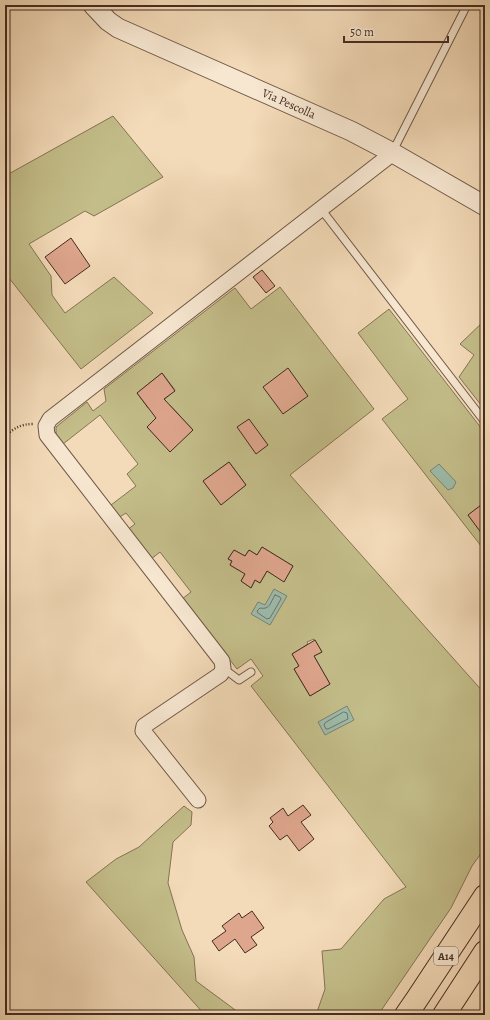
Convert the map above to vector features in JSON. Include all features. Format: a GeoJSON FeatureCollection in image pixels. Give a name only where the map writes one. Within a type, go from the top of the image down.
{"type":"FeatureCollection","features":[{"type":"Feature","properties":{"kind":"highway","name":"A14"},"geometry":{"type":"LineString","coordinates":[[406,1015],[485,896]]}},
{"type":"Feature","properties":{"kind":"highway","name":"A14"},"geometry":{"type":"LineString","coordinates":[[444,1015],[485,952]]}},
{"type":"Feature","properties":{"kind":"street","name":"Via Pescolla"},"geometry":{"type":"LineString","coordinates":[[93,5],[108,22],[118,28],[351,131],[393,153],[485,206]]}},
{"type":"Feature","properties":{"kind":"street"},"geometry":{"type":"LineString","coordinates":[[198,800],[143,731],[144,726],[221,674],[223,668],[222,661],[47,435],[46,426],[50,419],[393,153]]}},
{"type":"Feature","properties":{"kind":"lane"},"geometry":{"type":"LineString","coordinates":[[393,153],[467,5]]}},
{"type":"Feature","properties":{"kind":"lane"},"geometry":{"type":"LineString","coordinates":[[321,209],[485,422]]}},
{"type":"Feature","properties":{"kind":"lane"},"geometry":{"type":"LineString","coordinates":[[223,668],[239,680],[251,672]]}},
{"type":"Feature","properties":{"kind":"path"},"geometry":{"type":"LineString","coordinates":[[5,436],[24,424],[46,426]]}},
{"type":"Feature","properties":{"kind":"shaded area"},"geometry":{"type":"Polygon","coordinates":[[[113,116],[163,177],[94,216],[85,211],[29,244],[51,276],[52,295],[65,313],[114,277],[153,313],[81,369],[5,273],[5,176],[113,116]]]}},
{"type":"Feature","properties":{"kind":"shaded area"},"geometry":{"type":"Polygon","coordinates":[[[280,287],[374,409],[290,475],[485,694],[485,848],[472,866],[451,908],[378,1015],[316,1015],[325,989],[322,951],[341,949],[384,899],[406,887],[251,686],[263,676],[251,659],[237,669],[182,599],[191,592],[160,552],[150,560],[127,530],[135,524],[126,513],[118,518],[56,437],[56,427],[87,402],[93,411],[106,401],[104,389],[235,288],[251,309],[280,287]],[[162,373],[137,393],[148,408],[163,397],[165,399],[175,390],[162,373]],[[170,405],[147,427],[170,451],[193,430],[170,405]],[[100,415],[63,444],[111,505],[136,486],[127,474],[138,464],[100,415]],[[229,462],[203,481],[221,504],[246,485],[229,462]],[[262,547],[257,555],[249,550],[245,556],[234,550],[228,559],[232,561],[230,565],[238,570],[246,572],[241,581],[251,588],[255,580],[260,583],[267,571],[284,581],[293,566],[262,547]],[[314,639],[307,642],[308,644],[292,654],[299,666],[294,669],[310,696],[330,684],[314,656],[322,652],[314,639]]]}},
{"type":"Feature","properties":{"kind":"shaded area"},"geometry":{"type":"Polygon","coordinates":[[[389,309],[485,433],[485,502],[468,515],[485,538],[485,551],[382,419],[408,399],[358,333],[389,309]]]}},
{"type":"Feature","properties":{"kind":"shaded area"},"geometry":{"type":"Polygon","coordinates":[[[485,320],[485,410],[459,377],[474,355],[460,344],[485,320]]]}},
{"type":"Feature","properties":{"kind":"shaded area"},"geometry":{"type":"Polygon","coordinates":[[[184,806],[192,812],[191,825],[173,842],[168,883],[182,930],[194,957],[196,981],[242,1015],[205,1015],[86,882],[116,859],[139,847],[184,806]]]}},
{"type":"Feature","properties":{"kind":"water"},"geometry":{"type":"Polygon","coordinates":[[[439,464],[456,482],[453,488],[448,490],[430,471],[439,464]]]}},
{"type":"Feature","properties":{"kind":"water"},"geometry":{"type":"Polygon","coordinates":[[[274,589],[287,596],[270,625],[251,614],[258,602],[265,605],[274,589]]]}},
{"type":"Feature","properties":{"kind":"water"},"geometry":{"type":"Polygon","coordinates":[[[347,706],[354,720],[325,735],[318,722],[347,706]]]}},
{"type":"Feature","properties":{"kind":"building"},"geometry":{"type":"Polygon","coordinates":[[[71,238],[90,266],[65,284],[45,257],[71,238]]]}},
{"type":"Feature","properties":{"kind":"building"},"geometry":{"type":"Polygon","coordinates":[[[262,270],[275,286],[266,293],[253,277],[262,270]]]}},
{"type":"Feature","properties":{"kind":"building"},"geometry":{"type":"Polygon","coordinates":[[[288,368],[308,396],[283,414],[263,387],[288,368]]]}},
{"type":"Feature","properties":{"kind":"building"},"geometry":{"type":"Polygon","coordinates":[[[162,373],[175,391],[164,399],[193,430],[170,452],[147,427],[156,418],[137,393],[162,373]]]}},
{"type":"Feature","properties":{"kind":"building"},"geometry":{"type":"Polygon","coordinates":[[[249,419],[268,445],[256,454],[237,427],[249,419]]]}},
{"type":"Feature","properties":{"kind":"building"},"geometry":{"type":"Polygon","coordinates":[[[229,462],[246,485],[221,505],[203,481],[229,462]]]}},
{"type":"Feature","properties":{"kind":"building"},"geometry":{"type":"Polygon","coordinates":[[[485,502],[485,538],[468,515],[485,502]]]}},
{"type":"Feature","properties":{"kind":"building"},"geometry":{"type":"Polygon","coordinates":[[[262,547],[293,566],[284,582],[267,571],[260,583],[255,580],[251,588],[241,581],[245,574],[230,565],[232,561],[228,559],[234,550],[245,556],[249,550],[257,555],[262,547]]]}},
{"type":"Feature","properties":{"kind":"building"},"geometry":{"type":"Polygon","coordinates":[[[315,640],[322,652],[314,656],[330,684],[310,696],[294,669],[299,666],[292,654],[315,640]]]}},
{"type":"Feature","properties":{"kind":"building"},"geometry":{"type":"Polygon","coordinates":[[[303,805],[311,815],[301,822],[314,839],[299,851],[287,835],[280,840],[269,826],[273,822],[270,818],[283,808],[288,816],[303,805]]]}},
{"type":"Feature","properties":{"kind":"building"},"geometry":{"type":"Polygon","coordinates":[[[252,911],[264,928],[251,937],[257,945],[245,953],[235,939],[219,951],[212,941],[226,931],[222,926],[239,913],[242,918],[252,911]]]}}]}
